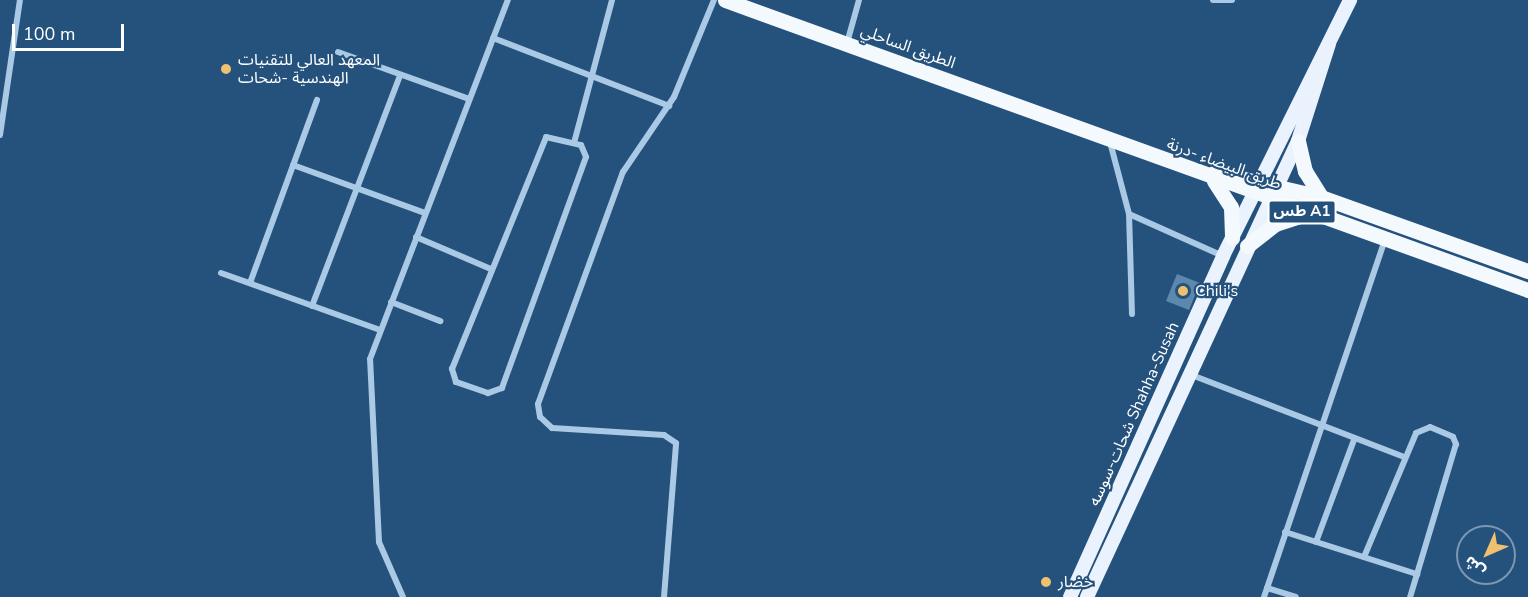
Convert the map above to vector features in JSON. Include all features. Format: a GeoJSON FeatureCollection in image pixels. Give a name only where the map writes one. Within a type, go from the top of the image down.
{"type":"FeatureCollection","features":[{"type":"Feature","properties":{"kind":"highway","name":"الطريق الساحلي"},"geometry":{"type":"LineString","coordinates":[[725,0],[1079,128]]}},
{"type":"Feature","properties":{"kind":"highway"},"geometry":{"type":"LineString","coordinates":[[1079,128],[1258,188]]}},
{"type":"Feature","properties":{"kind":"highway","name":"طريق البيضاء -درنة"},"geometry":{"type":"LineString","coordinates":[[1079,128],[1215,181],[1258,188],[1278,184],[1321,197],[1528,271]]}},
{"type":"Feature","properties":{"kind":"highway"},"geometry":{"type":"LineString","coordinates":[[1298,141],[1305,171],[1321,197]]}},
{"type":"Feature","properties":{"kind":"highway"},"geometry":{"type":"LineString","coordinates":[[1215,181],[1231,207],[1232,238]]}},
{"type":"Feature","properties":{"kind":"highway","name":"طريق البيضاء -درنة"},"geometry":{"type":"LineString","coordinates":[[1258,188],[1270,200],[1528,290]]}},
{"type":"Feature","properties":{"kind":"highway"},"geometry":{"type":"LineString","coordinates":[[1248,246],[1275,224],[1309,214]]}},
{"type":"Feature","properties":{"kind":"main road"},"geometry":{"type":"LineString","coordinates":[[1330,39],[1350,0]]}},
{"type":"Feature","properties":{"kind":"main road","name":"شحات-سوسه Shahha-Susah"},"geometry":{"type":"LineString","coordinates":[[1087,597],[1188,374],[1298,141],[1330,39]]}},
{"type":"Feature","properties":{"kind":"main road","name":"شحات-سوسه Shahha-Susah"},"geometry":{"type":"LineString","coordinates":[[1070,597],[1223,256],[1330,39]]}},
{"type":"Feature","properties":{"kind":"street"},"geometry":{"type":"LineString","coordinates":[[0,135],[20,0]]}},
{"type":"Feature","properties":{"kind":"street"},"geometry":{"type":"LineString","coordinates":[[403,597],[379,542],[370,372],[380,330],[508,0]]}},
{"type":"Feature","properties":{"kind":"street"},"geometry":{"type":"LineString","coordinates":[[574,143],[612,0]]}},
{"type":"Feature","properties":{"kind":"street"},"geometry":{"type":"LineString","coordinates":[[664,597],[676,443],[664,435],[552,428],[538,408],[623,172],[669,106],[714,0]]}},
{"type":"Feature","properties":{"kind":"street"},"geometry":{"type":"LineString","coordinates":[[847,44],[859,0]]}},
{"type":"Feature","properties":{"kind":"street"},"geometry":{"type":"LineString","coordinates":[[1213,0],[1232,0]]}},
{"type":"Feature","properties":{"kind":"street"},"geometry":{"type":"LineString","coordinates":[[493,39],[669,106]]}},
{"type":"Feature","properties":{"kind":"street"},"geometry":{"type":"LineString","coordinates":[[338,52],[469,99]]}},
{"type":"Feature","properties":{"kind":"street"},"geometry":{"type":"LineString","coordinates":[[312,306],[400,75]]}},
{"type":"Feature","properties":{"kind":"street"},"geometry":{"type":"LineString","coordinates":[[250,283],[316,100]]}},
{"type":"Feature","properties":{"kind":"street"},"geometry":{"type":"LineString","coordinates":[[549,136],[574,143],[583,147],[586,157],[503,385],[491,394],[459,384],[452,373],[541,141],[549,136]]}},
{"type":"Feature","properties":{"kind":"street"},"geometry":{"type":"LineString","coordinates":[[1110,141],[1129,214],[1131,314]]}},
{"type":"Feature","properties":{"kind":"street"},"geometry":{"type":"LineString","coordinates":[[293,165],[425,213]]}},
{"type":"Feature","properties":{"kind":"street"},"geometry":{"type":"LineString","coordinates":[[1129,214],[1223,256]]}},
{"type":"Feature","properties":{"kind":"street"},"geometry":{"type":"LineString","coordinates":[[416,237],[491,268]]}},
{"type":"Feature","properties":{"kind":"street"},"geometry":{"type":"LineString","coordinates":[[1264,597],[1319,428],[1385,239]]}},
{"type":"Feature","properties":{"kind":"street"},"geometry":{"type":"LineString","coordinates":[[221,273],[380,330]]}},
{"type":"Feature","properties":{"kind":"street"},"geometry":{"type":"LineString","coordinates":[[391,302],[440,321]]}},
{"type":"Feature","properties":{"kind":"street"},"geometry":{"type":"LineString","coordinates":[[1188,374],[1319,428],[1404,457]]}},
{"type":"Feature","properties":{"kind":"street"},"geometry":{"type":"LineString","coordinates":[[1364,557],[1404,457],[1420,429],[1449,434],[1455,441],[1410,597]]}},
{"type":"Feature","properties":{"kind":"street"},"geometry":{"type":"LineString","coordinates":[[1316,542],[1354,440]]}},
{"type":"Feature","properties":{"kind":"street"},"geometry":{"type":"LineString","coordinates":[[1285,532],[1417,574]]}},
{"type":"Feature","properties":{"kind":"street"},"geometry":{"type":"LineString","coordinates":[[1267,588],[1296,597]]}},
{"type":"Feature","properties":{"kind":"building","name":"Chili's"},"geometry":{"type":"Polygon","coordinates":[[[1177,274],[1200,283],[1189,310],[1166,301],[1177,274]]]}},
{"type":"Feature","properties":{"kind":"place","name":"المعهد العالي للتقنيات الهندسية -شحات"},"geometry":{"type":"Point","coordinates":[226,69]}},
{"type":"Feature","properties":{"kind":"place","name":"Chili's"},"geometry":{"type":"Point","coordinates":[1183,291]}},
{"type":"Feature","properties":{"kind":"place","name":"خضار"},"geometry":{"type":"Point","coordinates":[1046,582]}}]}
